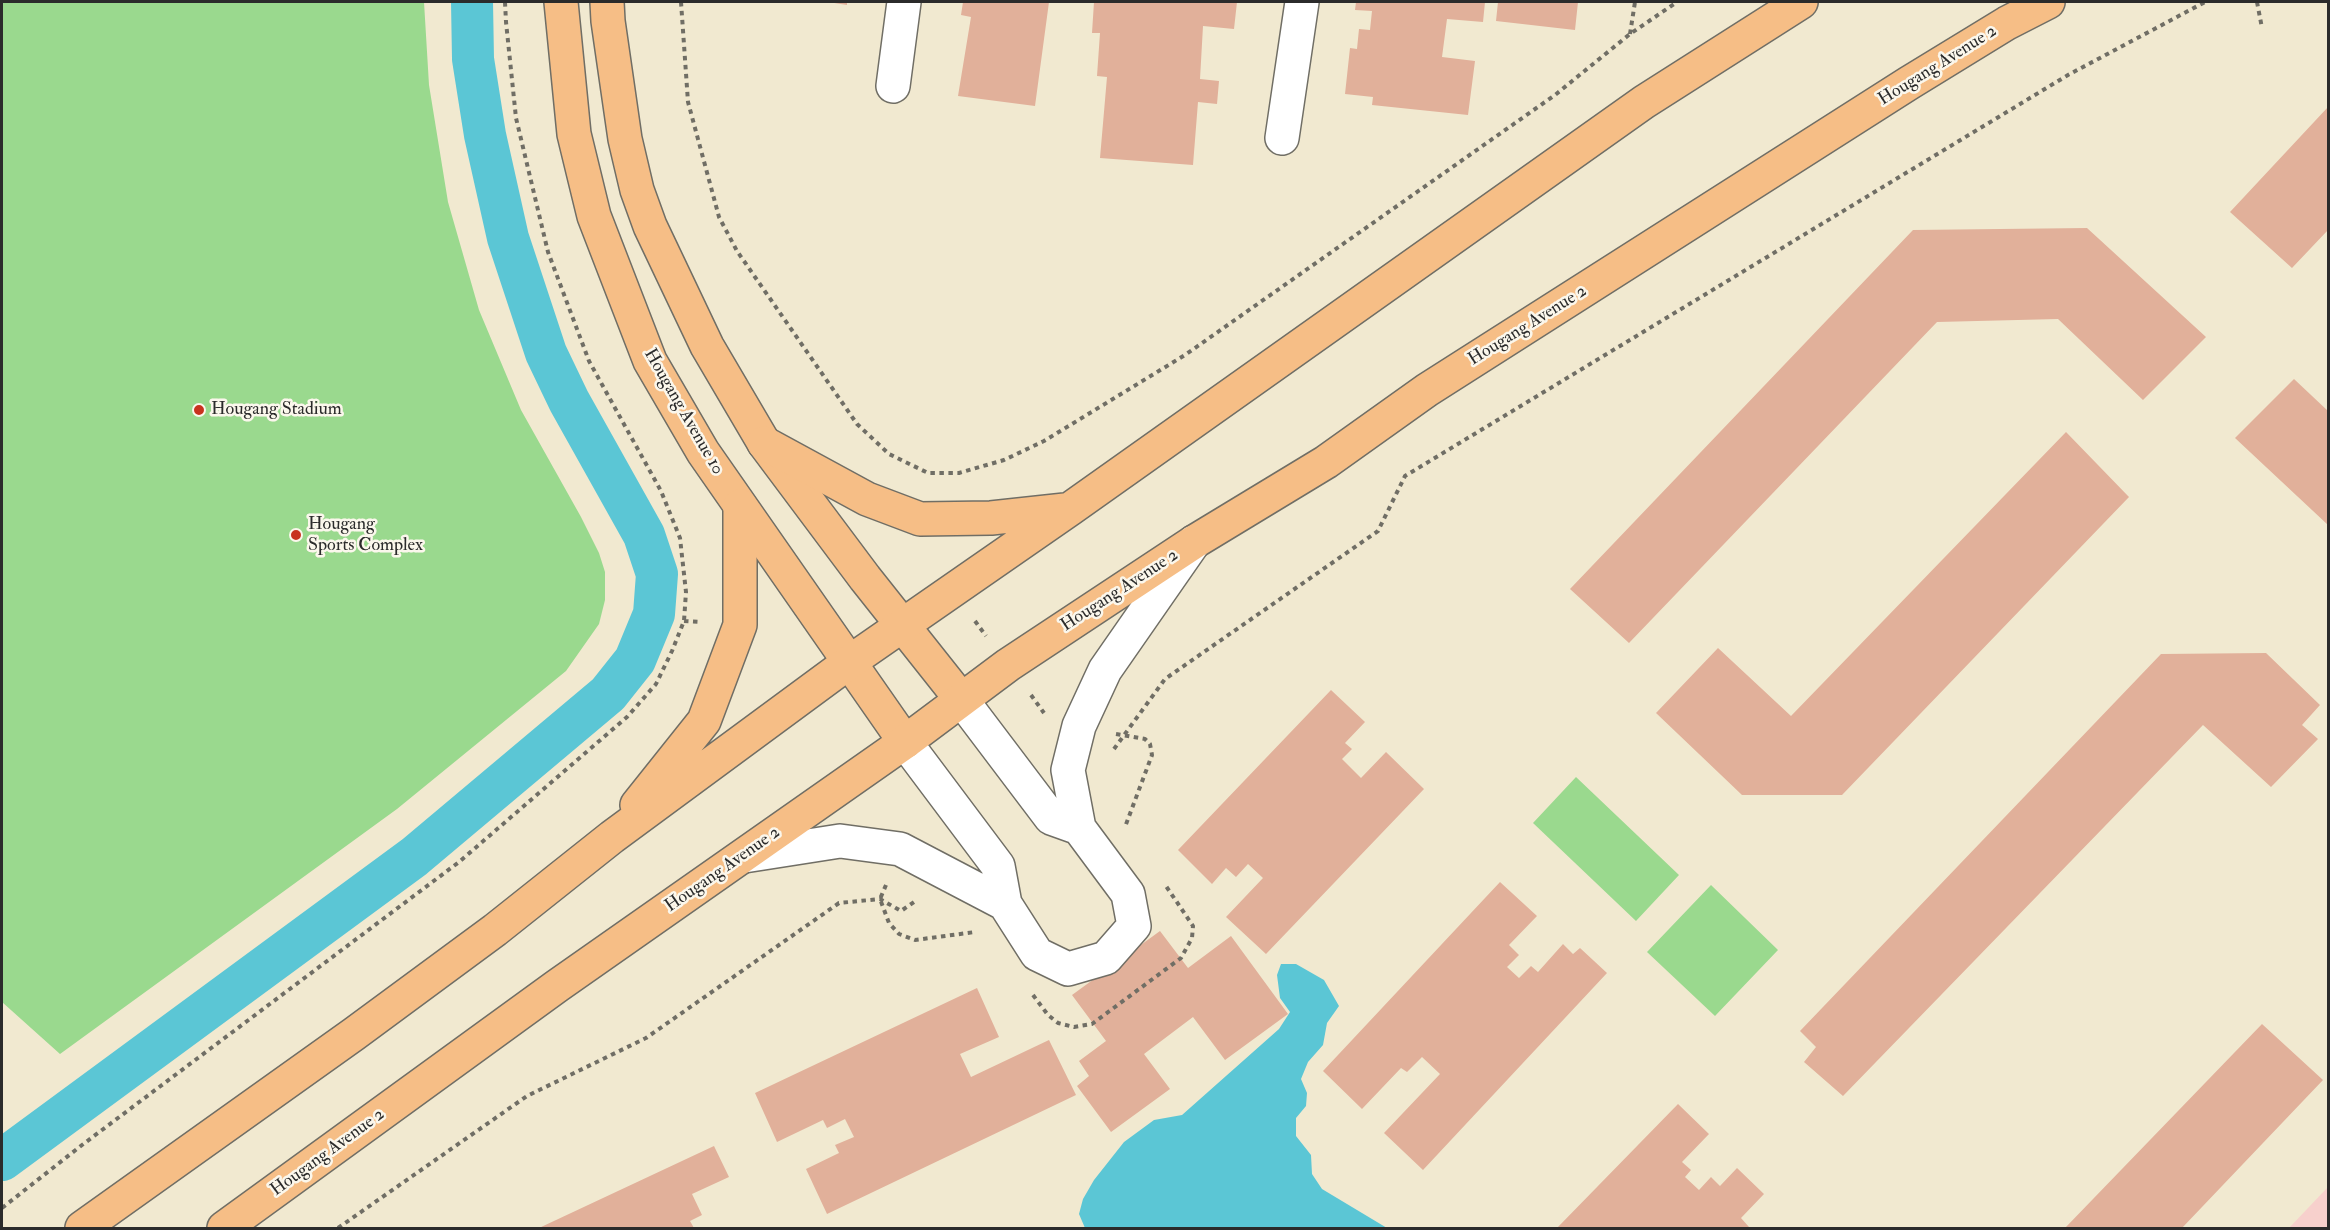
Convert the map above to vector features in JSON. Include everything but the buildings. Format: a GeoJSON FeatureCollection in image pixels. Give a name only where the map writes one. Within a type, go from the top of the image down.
{"type":"FeatureCollection","features":[{"type":"Feature","properties":{"kind":"main road","name":"Hougang Avenue 10"},"geometry":{"type":"LineString","coordinates":[[561,2],[574,134],[594,216],[650,361],[703,452],[905,742]]}},
{"type":"Feature","properties":{"kind":"main road"},"geometry":{"type":"LineString","coordinates":[[607,2],[625,140],[637,190],[650,226],[707,346],[764,443],[902,626],[962,699]]}},
{"type":"Feature","properties":{"kind":"main road"},"geometry":{"type":"LineString","coordinates":[[82,1228],[420,986],[612,837],[848,663],[1070,509],[1644,102],[1801,2]]}},
{"type":"Feature","properties":{"kind":"main road","name":"Hougang Avenue 2"},"geometry":{"type":"LineString","coordinates":[[224,1228],[557,986],[905,742],[1008,665],[1194,542],[1326,462],[1427,390],[1899,90],[2007,23],[2048,2]]}},
{"type":"Feature","properties":{"kind":"main road"},"geometry":{"type":"LineString","coordinates":[[764,443],[867,499],[920,519],[991,518],[1070,509]]}},
{"type":"Feature","properties":{"kind":"main road"},"geometry":{"type":"LineString","coordinates":[[612,837],[704,721],[740,625],[740,506]]}},
{"type":"Feature","properties":{"kind":"street"},"geometry":{"type":"LineString","coordinates":[[893,86],[904,2]]}},
{"type":"Feature","properties":{"kind":"street"},"geometry":{"type":"LineString","coordinates":[[1282,138],[1302,2]]}},
{"type":"Feature","properties":{"kind":"street"},"geometry":{"type":"LineString","coordinates":[[905,742],[998,866],[1005,904],[1037,954],[1068,969],[1106,958],[1134,926],[1128,894],[1079,828],[1068,770],[1079,726],[1105,670],[1194,542]]}},
{"type":"Feature","properties":{"kind":"street"},"geometry":{"type":"LineString","coordinates":[[962,699],[1051,818],[1079,828]]}},
{"type":"Feature","properties":{"kind":"street"},"geometry":{"type":"LineString","coordinates":[[744,856],[840,841],[900,849],[1005,904]]}},
{"type":"Feature","properties":{"kind":"path"},"geometry":{"type":"LineString","coordinates":[[2,1208],[82,1145],[459,862],[587,752],[627,717],[656,684],[684,621],[686,592],[680,538],[661,491],[589,361],[548,252],[516,118],[505,2]]}},
{"type":"Feature","properties":{"kind":"path"},"geometry":{"type":"LineString","coordinates":[[681,2],[688,102],[719,217],[737,251],[858,424],[889,454],[928,473],[959,473],[1004,460],[1044,441],[1185,355],[1555,95],[1630,34],[1677,2]]}},
{"type":"Feature","properties":{"kind":"path"},"geometry":{"type":"LineString","coordinates":[[1630,34],[1635,2]]}},
{"type":"Feature","properties":{"kind":"path"},"geometry":{"type":"LineString","coordinates":[[1124,830],[1152,755],[1150,744],[1145,739],[1125,735],[1165,679],[1378,531],[1405,476],[2068,75],[2205,2]]}},
{"type":"Feature","properties":{"kind":"path"},"geometry":{"type":"LineString","coordinates":[[2257,2],[2262,28]]}},
{"type":"Feature","properties":{"kind":"path"},"geometry":{"type":"LineString","coordinates":[[951,591],[1049,720]]}},
{"type":"Feature","properties":{"kind":"path"},"geometry":{"type":"LineString","coordinates":[[1027,987],[1048,1015],[1058,1023],[1074,1027],[1092,1024],[1181,958],[1192,938],[1192,926],[1183,909],[1163,882]]}},
{"type":"Feature","properties":{"kind":"path"},"geometry":{"type":"LineString","coordinates":[[880,899],[889,923],[899,934],[915,940],[984,930]]}},
{"type":"Feature","properties":{"kind":"path"},"geometry":{"type":"LineString","coordinates":[[340,1228],[527,1096],[646,1038],[839,903],[880,899],[901,911],[918,899]]}},
{"type":"Feature","properties":{"kind":"shaded area"},"geometry":{"type":"Polygon","coordinates":[[[2328,1187],[2328,1228],[2289,1228],[2328,1187]]]}},
{"type":"Feature","properties":{"kind":"green space","name":"Hougang Stadium"},"geometry":{"type":"Polygon","coordinates":[[[2,2],[424,2],[429,85],[448,202],[479,310],[521,410],[581,517],[599,553],[605,572],[605,600],[599,624],[566,671],[397,809],[60,1054],[2,1002],[2,2]]]}},
{"type":"Feature","properties":{"kind":"green space"},"geometry":{"type":"Polygon","coordinates":[[[1576,777],[1679,875],[1636,921],[1533,823],[1576,777]]]}},
{"type":"Feature","properties":{"kind":"green space"},"geometry":{"type":"Polygon","coordinates":[[[1711,885],[1778,950],[1715,1016],[1647,952],[1711,885]]]}},
{"type":"Feature","properties":{"kind":"water"},"geometry":{"type":"Polygon","coordinates":[[[1281,964],[1296,964],[1324,980],[1339,1006],[1327,1023],[1323,1045],[1308,1062],[1301,1079],[1307,1093],[1306,1106],[1296,1118],[1296,1136],[1311,1155],[1312,1174],[1322,1189],[1387,1228],[1085,1228],[1079,1214],[1083,1199],[1094,1180],[1124,1142],[1154,1120],[1182,1115],[1279,1029],[1290,1012],[1280,998],[1277,975],[1281,964]]]}},
{"type":"Feature","properties":{"kind":"waterway"},"geometry":{"type":"LineString","coordinates":[[2,1160],[414,857],[608,694],[635,660],[654,614],[657,574],[644,535],[569,401],[546,353],[508,238],[485,135],[473,59],[472,2]]}},
{"type":"Feature","properties":{"kind":"place","name":"Hougang Stadium"},"geometry":{"type":"Point","coordinates":[199,410]}},
{"type":"Feature","properties":{"kind":"place","name":"Hougang Sports Complex"},"geometry":{"type":"Point","coordinates":[296,535]}}]}
